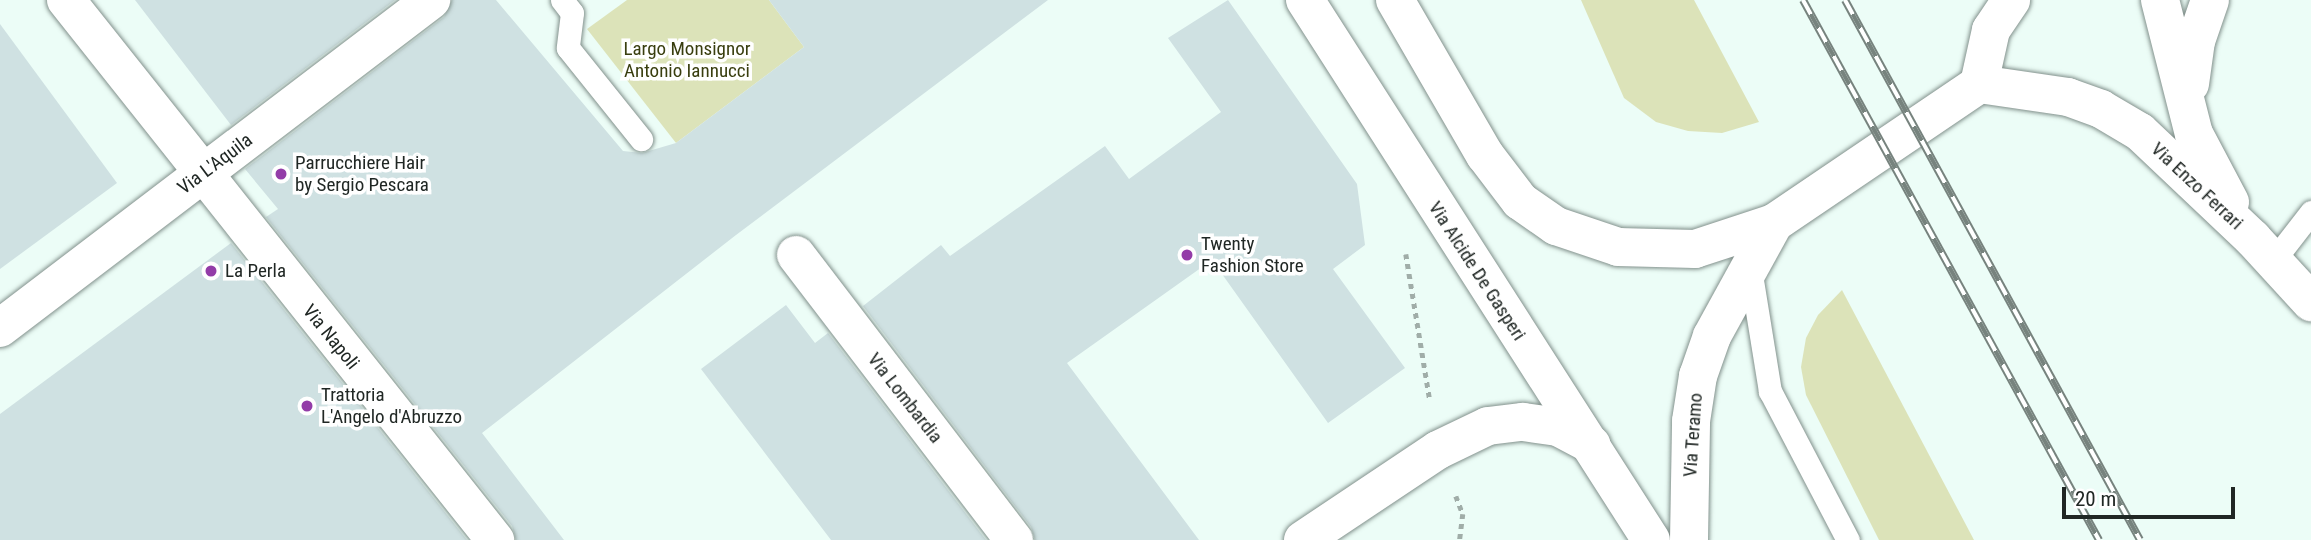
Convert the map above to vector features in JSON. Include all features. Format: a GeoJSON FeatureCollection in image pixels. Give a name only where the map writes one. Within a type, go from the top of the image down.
{"type":"FeatureCollection","features":[{"type":"Feature","properties":{"kind":"main road","name":"Via Napoli"},"geometry":{"type":"LineString","coordinates":[[66,0],[201,175],[495,540]]}},
{"type":"Feature","properties":{"kind":"main road","name":"Via L'Aquila"},"geometry":{"type":"LineString","coordinates":[[0,328],[431,0]]}},
{"type":"Feature","properties":{"kind":"main road","name":"Via Alcide De Gasperi"},"geometry":{"type":"LineString","coordinates":[[1305,0],[1651,540]]}},
{"type":"Feature","properties":{"kind":"main road","name":"Via Teramo"},"geometry":{"type":"LineString","coordinates":[[1395,0],[1485,155],[1520,201],[1556,226],[1595,242],[1666,251],[1704,247],[1774,222],[1979,85]]}},
{"type":"Feature","properties":{"kind":"main road","name":"Via Enzo Ferrari"},"geometry":{"type":"LineString","coordinates":[[2160,0],[2186,106],[2200,150],[2263,250]]}},
{"type":"Feature","properties":{"kind":"main road"},"geometry":{"type":"LineString","coordinates":[[2186,106],[2196,41],[2210,0]]}},
{"type":"Feature","properties":{"kind":"main road"},"geometry":{"type":"LineString","coordinates":[[1979,85],[1999,10]]}},
{"type":"Feature","properties":{"kind":"main road","name":"Via Enzo Ferrari"},"geometry":{"type":"LineString","coordinates":[[1979,85],[2067,97],[2101,109],[2140,132],[2263,250],[2311,302]]}},
{"type":"Feature","properties":{"kind":"main road","name":"Via Teramo"},"geometry":{"type":"LineString","coordinates":[[1689,540],[1691,421],[1698,376],[1712,336],[1774,222]]}},
{"type":"Feature","properties":{"kind":"main road","name":"Via Lombardia"},"geometry":{"type":"LineString","coordinates":[[796,255],[1014,540]]}},
{"type":"Feature","properties":{"kind":"main road"},"geometry":{"type":"LineString","coordinates":[[1303,540],[1439,450],[1488,426],[1523,422],[1558,427],[1592,445]]}},
{"type":"Feature","properties":{"kind":"lane"},"geometry":{"type":"LineString","coordinates":[[567,7],[568,48],[641,139]]}},
{"type":"Feature","properties":{"kind":"lane"},"geometry":{"type":"LineString","coordinates":[[2263,250],[2311,212]]}},
{"type":"Feature","properties":{"kind":"lane"},"geometry":{"type":"LineString","coordinates":[[1750,268],[1770,391],[1848,540]]}},
{"type":"Feature","properties":{"kind":"path"},"geometry":{"type":"LineString","coordinates":[[1403,240],[1439,450]]}},
{"type":"Feature","properties":{"kind":"green space","name":"Largo Monsignor Antonio Iannucci"},"geometry":{"type":"Polygon","coordinates":[[[627,0],[769,0],[804,47],[676,143],[587,29],[627,0]]]}},
{"type":"Feature","properties":{"kind":"green space"},"geometry":{"type":"Polygon","coordinates":[[[1581,0],[1694,0],[1759,122],[1722,133],[1688,131],[1656,122],[1624,98],[1581,0]]]}},
{"type":"Feature","properties":{"kind":"green space"},"geometry":{"type":"Polygon","coordinates":[[[1842,290],[1974,540],[1879,540],[1806,395],[1801,367],[1806,338],[1818,315],[1842,290]]]}},
{"type":"Feature","properties":{"kind":"building"},"geometry":{"type":"Polygon","coordinates":[[[135,0],[395,0],[231,125],[135,0]]]}},
{"type":"Feature","properties":{"kind":"building"},"geometry":{"type":"Polygon","coordinates":[[[452,0],[496,0],[623,151],[642,153],[676,143],[804,47],[769,0],[1048,0],[736,235],[482,433],[564,540],[516,540],[512,526],[266,217],[278,209],[245,169],[444,17],[452,0]]]}},
{"type":"Feature","properties":{"kind":"building"},"geometry":{"type":"Polygon","coordinates":[[[1228,0],[1357,184],[1365,245],[1333,269],[1405,368],[1328,423],[1212,260],[1067,363],[1199,540],[1035,540],[1031,527],[863,306],[941,245],[950,256],[1105,146],[1129,179],[1221,112],[1168,38],[1228,0]]]}},
{"type":"Feature","properties":{"kind":"building"},"geometry":{"type":"Polygon","coordinates":[[[0,24],[117,183],[0,269],[0,24]]]}},
{"type":"Feature","properties":{"kind":"building"},"geometry":{"type":"Polygon","coordinates":[[[231,243],[467,540],[0,540],[0,414],[231,243]]]}},
{"type":"Feature","properties":{"kind":"building"},"geometry":{"type":"Polygon","coordinates":[[[786,305],[815,343],[828,333],[986,540],[831,540],[701,369],[786,305]]]}},
{"type":"Feature","properties":{"kind":"railway"},"geometry":{"type":"LineString","coordinates":[[1803,0],[2099,540]]}},
{"type":"Feature","properties":{"kind":"railway"},"geometry":{"type":"LineString","coordinates":[[1845,0],[2140,540]]}},
{"type":"Feature","properties":{"kind":"place","name":"Parrucchiere Hair by Sergio Pescara"},"geometry":{"type":"Point","coordinates":[281,174]}},
{"type":"Feature","properties":{"kind":"place","name":"Twenty Fashion Store"},"geometry":{"type":"Point","coordinates":[1187,255]}},
{"type":"Feature","properties":{"kind":"place","name":"La Perla"},"geometry":{"type":"Point","coordinates":[211,271]}},
{"type":"Feature","properties":{"kind":"place","name":"Trattoria L'Angelo d'Abruzzo"},"geometry":{"type":"Point","coordinates":[307,406]}}]}
